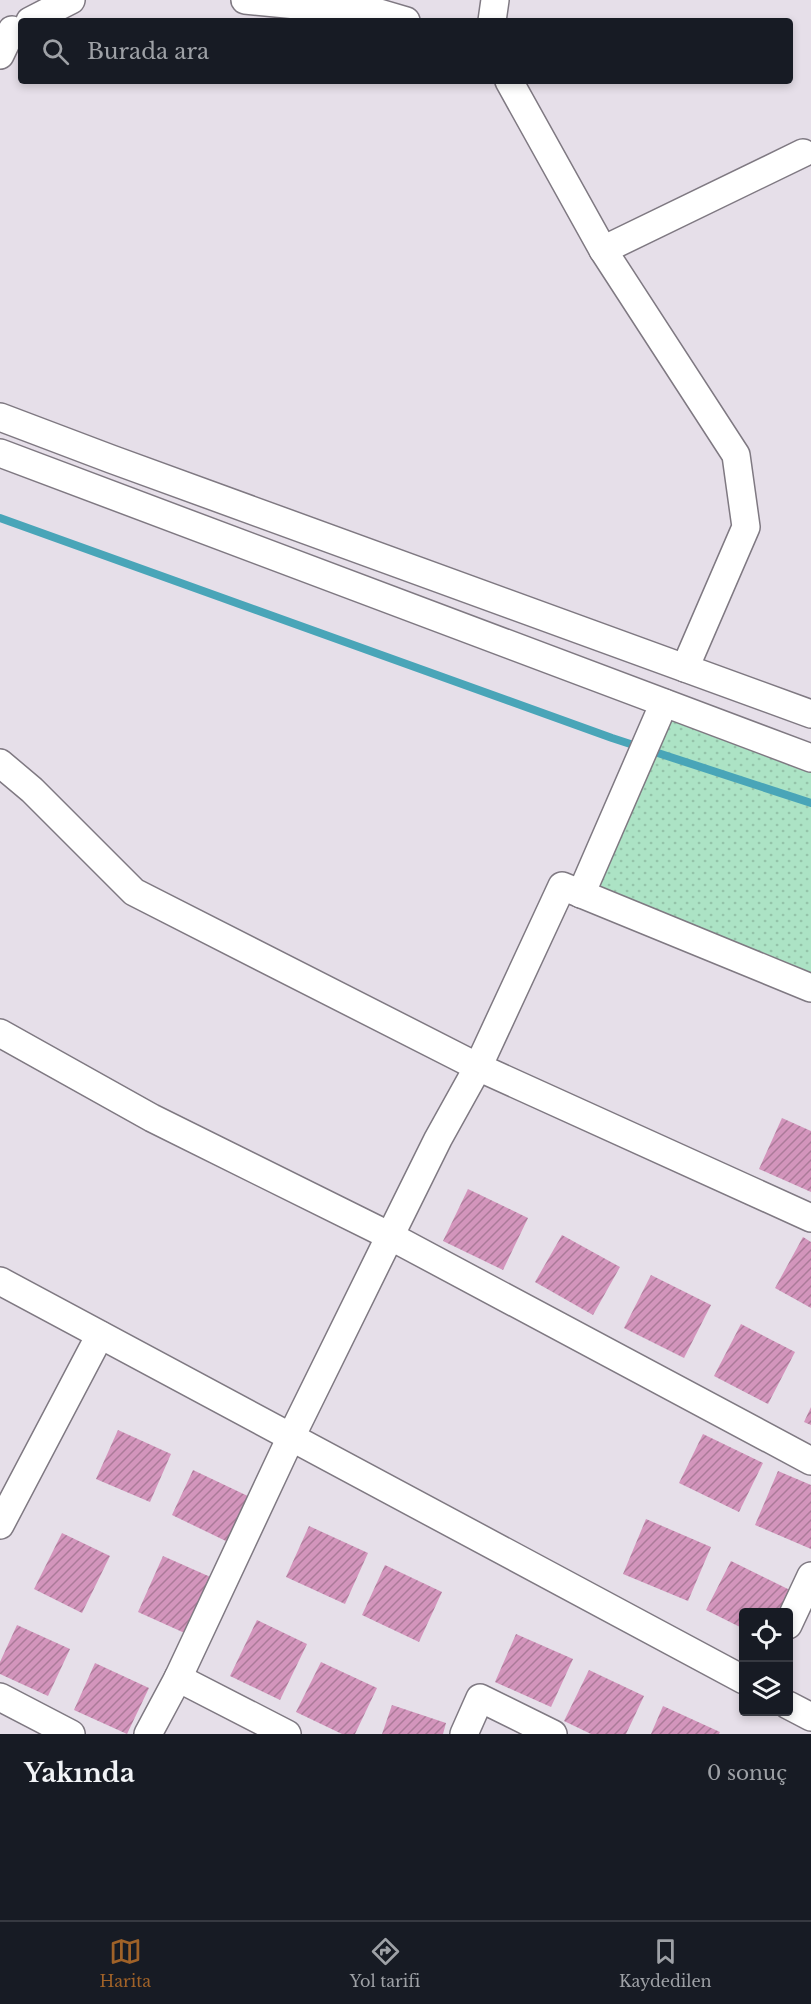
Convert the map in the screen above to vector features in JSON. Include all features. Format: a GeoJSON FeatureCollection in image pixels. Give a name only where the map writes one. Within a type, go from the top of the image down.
{"type":"FeatureCollection","features":[{"type":"Feature","properties":{"kind":"street"},"geometry":{"type":"LineString","coordinates":[[31,18],[71,0]]}},
{"type":"Feature","properties":{"kind":"street"},"geometry":{"type":"LineString","coordinates":[[245,0],[380,13],[396,18]]}},
{"type":"Feature","properties":{"kind":"street"},"geometry":{"type":"LineString","coordinates":[[492,18],[495,0]]}},
{"type":"Feature","properties":{"kind":"street"},"geometry":{"type":"LineString","coordinates":[[0,55],[16,25]]}},
{"type":"Feature","properties":{"kind":"street"},"geometry":{"type":"LineString","coordinates":[[511,84],[603,250],[736,455],[746,527],[685,668]]}},
{"type":"Feature","properties":{"kind":"street"},"geometry":{"type":"LineString","coordinates":[[603,250],[808,150]]}},
{"type":"Feature","properties":{"kind":"street"},"geometry":{"type":"LineString","coordinates":[[0,417],[811,714]]}},
{"type":"Feature","properties":{"kind":"street"},"geometry":{"type":"LineString","coordinates":[[0,453],[811,758]]}},
{"type":"Feature","properties":{"kind":"street"},"geometry":{"type":"LineString","coordinates":[[581,894],[664,703]]}},
{"type":"Feature","properties":{"kind":"street"},"geometry":{"type":"LineString","coordinates":[[0,763],[32,790],[134,892],[478,1067],[811,1218]]}},
{"type":"Feature","properties":{"kind":"street"},"geometry":{"type":"LineString","coordinates":[[148,1734],[178,1678],[291,1437],[390,1236],[438,1139],[478,1067],[562,886],[811,988]]}},
{"type":"Feature","properties":{"kind":"street"},"geometry":{"type":"LineString","coordinates":[[0,1033],[152,1118],[390,1236],[811,1461]]}},
{"type":"Feature","properties":{"kind":"street"},"geometry":{"type":"LineString","coordinates":[[0,1281],[739,1677]]}},
{"type":"Feature","properties":{"kind":"street"},"geometry":{"type":"LineString","coordinates":[[0,1525],[100,1335]]}},
{"type":"Feature","properties":{"kind":"street"},"geometry":{"type":"LineString","coordinates":[[793,1616],[811,1576]]}},
{"type":"Feature","properties":{"kind":"street"},"geometry":{"type":"LineString","coordinates":[[178,1678],[287,1734]]}},
{"type":"Feature","properties":{"kind":"street"},"geometry":{"type":"LineString","coordinates":[[0,1697],[71,1734]]}},
{"type":"Feature","properties":{"kind":"street"},"geometry":{"type":"LineString","coordinates":[[464,1734],[480,1698],[554,1734]]}},
{"type":"Feature","properties":{"kind":"street"},"geometry":{"type":"LineString","coordinates":[[793,1707],[811,1717]]}},
{"type":"Feature","properties":{"kind":"green space"},"geometry":{"type":"Polygon","coordinates":[[[670,717],[811,771],[811,991],[585,885],[670,717]]]}},
{"type":"Feature","properties":{"kind":"building"},"geometry":{"type":"Polygon","coordinates":[[[782,1118],[811,1131],[811,1192],[759,1169],[782,1118]]]}},
{"type":"Feature","properties":{"kind":"building"},"geometry":{"type":"Polygon","coordinates":[[[468,1189],[528,1218],[503,1270],[443,1241],[468,1189]]]}},
{"type":"Feature","properties":{"kind":"building"},"geometry":{"type":"Polygon","coordinates":[[[562,1235],[620,1267],[593,1315],[535,1282],[562,1235]]]}},
{"type":"Feature","properties":{"kind":"building"},"geometry":{"type":"Polygon","coordinates":[[[803,1237],[811,1242],[811,1308],[775,1288],[803,1237]]]}},
{"type":"Feature","properties":{"kind":"building"},"geometry":{"type":"Polygon","coordinates":[[[651,1275],[711,1305],[684,1358],[624,1328],[651,1275]]]}},
{"type":"Feature","properties":{"kind":"building"},"geometry":{"type":"Polygon","coordinates":[[[741,1324],[795,1352],[768,1404],[714,1376],[741,1324]]]}},
{"type":"Feature","properties":{"kind":"building"},"geometry":{"type":"Polygon","coordinates":[[[811,1407],[811,1425],[804,1422],[811,1407]]]}},
{"type":"Feature","properties":{"kind":"building"},"geometry":{"type":"Polygon","coordinates":[[[118,1430],[171,1454],[150,1502],[96,1479],[118,1430]]]}},
{"type":"Feature","properties":{"kind":"building"},"geometry":{"type":"Polygon","coordinates":[[[703,1434],[763,1463],[739,1512],[679,1483],[703,1434]]]}},
{"type":"Feature","properties":{"kind":"building"},"geometry":{"type":"Polygon","coordinates":[[[193,1470],[252,1498],[230,1543],[172,1515],[193,1470]]]}},
{"type":"Feature","properties":{"kind":"building"},"geometry":{"type":"Polygon","coordinates":[[[778,1471],[811,1485],[811,1549],[755,1525],[778,1471]]]}},
{"type":"Feature","properties":{"kind":"building"},"geometry":{"type":"Polygon","coordinates":[[[646,1519],[711,1547],[688,1601],[623,1574],[646,1519]]]}},
{"type":"Feature","properties":{"kind":"building"},"geometry":{"type":"Polygon","coordinates":[[[309,1526],[368,1553],[345,1604],[286,1577],[309,1526]]]}},
{"type":"Feature","properties":{"kind":"building"},"geometry":{"type":"Polygon","coordinates":[[[62,1533],[110,1556],[82,1613],[34,1589],[62,1533]]]}},
{"type":"Feature","properties":{"kind":"building"},"geometry":{"type":"Polygon","coordinates":[[[163,1556],[215,1579],[189,1635],[138,1612],[163,1556]]]}},
{"type":"Feature","properties":{"kind":"building"},"geometry":{"type":"Polygon","coordinates":[[[731,1561],[792,1591],[783,1608],[739,1608],[739,1626],[706,1610],[731,1561]]]}},
{"type":"Feature","properties":{"kind":"building"},"geometry":{"type":"Polygon","coordinates":[[[385,1565],[442,1592],[419,1642],[362,1615],[385,1565]]]}},
{"type":"Feature","properties":{"kind":"building"},"geometry":{"type":"Polygon","coordinates":[[[257,1620],[307,1644],[280,1700],[230,1676],[257,1620]]]}},
{"type":"Feature","properties":{"kind":"building"},"geometry":{"type":"Polygon","coordinates":[[[17,1625],[70,1649],[48,1696],[0,1674],[0,1662],[17,1625]]]}},
{"type":"Feature","properties":{"kind":"building"},"geometry":{"type":"Polygon","coordinates":[[[516,1634],[573,1659],[551,1707],[495,1682],[516,1634]]]}},
{"type":"Feature","properties":{"kind":"building"},"geometry":{"type":"Polygon","coordinates":[[[321,1662],[377,1688],[355,1734],[342,1734],[296,1712],[321,1662]]]}},
{"type":"Feature","properties":{"kind":"building"},"geometry":{"type":"Polygon","coordinates":[[[95,1663],[149,1688],[127,1734],[74,1710],[95,1663]]]}},
{"type":"Feature","properties":{"kind":"building"},"geometry":{"type":"Polygon","coordinates":[[[589,1670],[644,1696],[626,1734],[591,1734],[564,1721],[589,1670]]]}},
{"type":"Feature","properties":{"kind":"building"},"geometry":{"type":"Polygon","coordinates":[[[392,1705],[446,1723],[443,1734],[382,1734],[392,1705]]]}},
{"type":"Feature","properties":{"kind":"building"},"geometry":{"type":"Polygon","coordinates":[[[663,1706],[720,1732],[719,1734],[651,1734],[663,1706]]]}},
{"type":"Feature","properties":{"kind":"waterway"},"geometry":{"type":"LineString","coordinates":[[0,518],[612,738],[811,803]]}}]}
